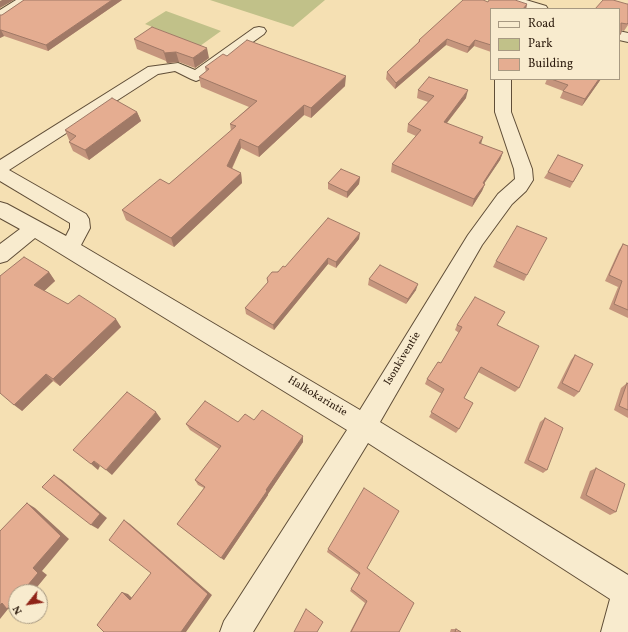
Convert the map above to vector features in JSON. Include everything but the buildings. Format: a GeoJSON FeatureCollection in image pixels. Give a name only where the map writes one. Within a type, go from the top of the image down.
{"type":"FeatureCollection","features":[{"type":"Feature","properties":{"kind":"street"},"geometry":{"type":"LineString","coordinates":[[0,16],[25,0]]}},
{"type":"Feature","properties":{"kind":"street"},"geometry":{"type":"LineString","coordinates":[[513,0],[538,8]]}},
{"type":"Feature","properties":{"kind":"street"},"geometry":{"type":"LineString","coordinates":[[0,168],[153,70],[178,67],[196,76],[259,31]]}},
{"type":"Feature","properties":{"kind":"street","name":"Isonkiventie"},"geometry":{"type":"LineString","coordinates":[[235,632],[364,426],[475,240],[505,199],[520,186],[524,180],[523,169],[503,112],[503,80]]}},
{"type":"Feature","properties":{"kind":"street"},"geometry":{"type":"LineString","coordinates":[[0,173],[79,219],[80,228],[70,248]]}},
{"type":"Feature","properties":{"kind":"street","name":"Halkokarintie"},"geometry":{"type":"LineString","coordinates":[[0,209],[70,248],[364,426],[628,592]]}},
{"type":"Feature","properties":{"kind":"street"},"geometry":{"type":"LineString","coordinates":[[0,255],[33,228]]}},
{"type":"Feature","properties":{"kind":"street"},"geometry":{"type":"LineString","coordinates":[[616,632],[628,592]]}},
{"type":"Feature","properties":{"kind":"green space"},"geometry":{"type":"Polygon","coordinates":[[[210,0],[325,0],[293,27],[210,0]]]}},
{"type":"Feature","properties":{"kind":"green space"},"geometry":{"type":"Polygon","coordinates":[[[166,11],[221,31],[200,46],[145,24],[166,11]]]}}]}
